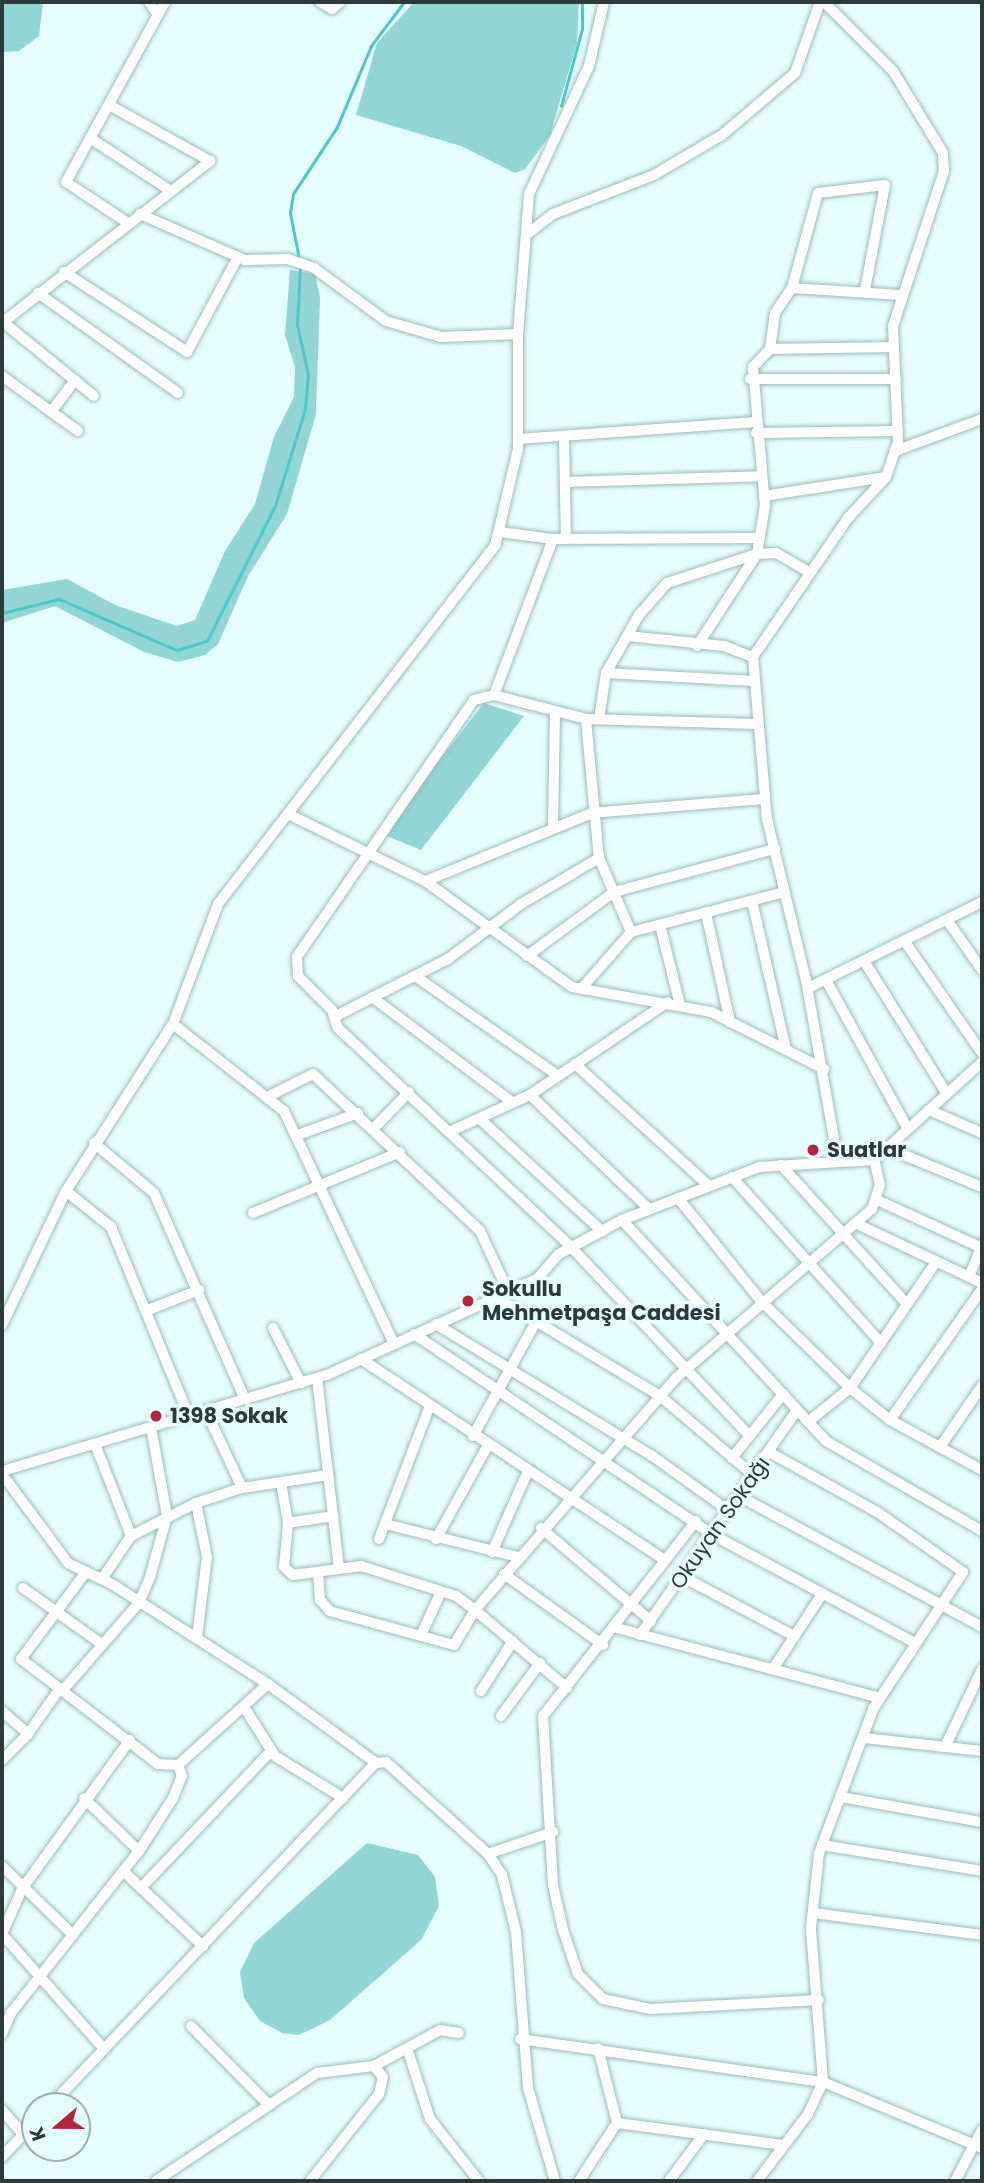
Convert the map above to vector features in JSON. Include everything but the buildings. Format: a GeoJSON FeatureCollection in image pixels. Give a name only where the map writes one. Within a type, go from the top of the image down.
{"type":"FeatureCollection","features":[{"type":"Feature","properties":{"kind":"street"},"geometry":{"type":"LineString","coordinates":[[149,2],[158,15]]}},
{"type":"Feature","properties":{"kind":"street"},"geometry":{"type":"LineString","coordinates":[[128,223],[66,182],[165,2]]}},
{"type":"Feature","properties":{"kind":"street"},"geometry":{"type":"LineString","coordinates":[[320,2],[332,9],[340,2]]}},
{"type":"Feature","properties":{"kind":"street"},"geometry":{"type":"LineString","coordinates":[[2,1325],[66,1191],[94,1143],[173,1024],[218,904],[500,532],[518,439],[518,334],[529,194],[589,65],[604,2]]}},
{"type":"Feature","properties":{"kind":"street"},"geometry":{"type":"LineString","coordinates":[[526,234],[553,214],[654,175],[722,135],[795,73],[822,2],[893,71],[943,153],[939,194],[901,295],[894,347],[898,432],[886,477],[810,573],[753,657],[756,724],[765,799],[808,988],[838,1161]]}},
{"type":"Feature","properties":{"kind":"street"},"geometry":{"type":"LineString","coordinates":[[94,396],[4,318],[210,162],[109,104]]}},
{"type":"Feature","properties":{"kind":"street"},"geometry":{"type":"LineString","coordinates":[[90,138],[171,191]]}},
{"type":"Feature","properties":{"kind":"street"},"geometry":{"type":"LineString","coordinates":[[698,646],[757,554],[764,496],[750,379],[770,349],[775,313],[792,288],[818,193],[885,185],[865,290]]}},
{"type":"Feature","properties":{"kind":"street"},"geometry":{"type":"LineString","coordinates":[[140,214],[238,257],[288,259],[314,268],[386,321],[441,337],[518,334]]}},
{"type":"Feature","properties":{"kind":"street"},"geometry":{"type":"LineString","coordinates":[[64,272],[187,352],[238,257]]}},
{"type":"Feature","properties":{"kind":"street"},"geometry":{"type":"LineString","coordinates":[[792,288],[865,290],[901,295]]}},
{"type":"Feature","properties":{"kind":"street"},"geometry":{"type":"LineString","coordinates":[[38,293],[177,393]]}},
{"type":"Feature","properties":{"kind":"street"},"geometry":{"type":"LineString","coordinates":[[770,349],[894,347]]}},
{"type":"Feature","properties":{"kind":"street"},"geometry":{"type":"LineString","coordinates":[[2,376],[78,431]]}},
{"type":"Feature","properties":{"kind":"street"},"geometry":{"type":"LineString","coordinates":[[750,379],[896,379]]}},
{"type":"Feature","properties":{"kind":"street"},"geometry":{"type":"LineString","coordinates":[[51,412],[75,380]]}},
{"type":"Feature","properties":{"kind":"street"},"geometry":{"type":"LineString","coordinates":[[895,451],[982,419]]}},
{"type":"Feature","properties":{"kind":"street"},"geometry":{"type":"LineString","coordinates":[[518,439],[756,428],[898,432]]}},
{"type":"Feature","properties":{"kind":"street"},"geometry":{"type":"LineString","coordinates":[[564,438],[566,539]]}},
{"type":"Feature","properties":{"kind":"street"},"geometry":{"type":"LineString","coordinates":[[565,482],[762,476]]}},
{"type":"Feature","properties":{"kind":"street"},"geometry":{"type":"LineString","coordinates":[[764,496],[886,477]]}},
{"type":"Feature","properties":{"kind":"street"},"geometry":{"type":"LineString","coordinates":[[500,532],[553,539],[757,538]]}},
{"type":"Feature","properties":{"kind":"street"},"geometry":{"type":"LineString","coordinates":[[494,695],[553,539]]}},
{"type":"Feature","properties":{"kind":"street"},"geometry":{"type":"LineString","coordinates":[[599,719],[606,674],[627,636],[667,583],[757,554],[776,553],[810,573]]}},
{"type":"Feature","properties":{"kind":"street"},"geometry":{"type":"LineString","coordinates":[[627,636],[753,657]]}},
{"type":"Feature","properties":{"kind":"street"},"geometry":{"type":"LineString","coordinates":[[606,674],[754,681]]}},
{"type":"Feature","properties":{"kind":"street"},"geometry":{"type":"LineString","coordinates":[[749,1435],[571,1247],[452,1131],[338,1028],[336,1016],[298,976],[296,962],[365,855],[474,700],[494,695],[586,719],[756,724]]}},
{"type":"Feature","properties":{"kind":"street"},"geometry":{"type":"LineString","coordinates":[[553,827],[555,712]]}},
{"type":"Feature","properties":{"kind":"street"},"geometry":{"type":"LineString","coordinates":[[586,719],[592,813],[599,858],[631,932]]}},
{"type":"Feature","properties":{"kind":"street"},"geometry":{"type":"LineString","coordinates":[[425,881],[592,813],[765,799]]}},
{"type":"Feature","properties":{"kind":"street"},"geometry":{"type":"LineString","coordinates":[[288,814],[365,855],[425,881],[527,956],[582,988],[680,1004],[730,1022],[824,1069]]}},
{"type":"Feature","properties":{"kind":"street"},"geometry":{"type":"LineString","coordinates":[[527,956],[614,892],[775,849]]}},
{"type":"Feature","properties":{"kind":"street"},"geometry":{"type":"LineString","coordinates":[[336,1016],[415,976],[599,858]]}},
{"type":"Feature","properties":{"kind":"street"},"geometry":{"type":"LineString","coordinates":[[582,988],[631,932],[785,892]]}},
{"type":"Feature","properties":{"kind":"street"},"geometry":{"type":"LineString","coordinates":[[752,901],[786,1049]]}},
{"type":"Feature","properties":{"kind":"street"},"geometry":{"type":"LineString","coordinates":[[808,988],[866,964],[982,902]]}},
{"type":"Feature","properties":{"kind":"street"},"geometry":{"type":"LineString","coordinates":[[706,913],[730,1022]]}},
{"type":"Feature","properties":{"kind":"street"},"geometry":{"type":"LineString","coordinates":[[947,920],[982,970]]}},
{"type":"Feature","properties":{"kind":"street"},"geometry":{"type":"LineString","coordinates":[[660,925],[680,1004]]}},
{"type":"Feature","properties":{"kind":"street"},"geometry":{"type":"LineString","coordinates":[[905,942],[982,1054]]}},
{"type":"Feature","properties":{"kind":"street"},"geometry":{"type":"LineString","coordinates":[[866,964],[947,1094]]}},
{"type":"Feature","properties":{"kind":"street"},"geometry":{"type":"LineString","coordinates":[[415,976],[554,1073]]}},
{"type":"Feature","properties":{"kind":"street"},"geometry":{"type":"LineString","coordinates":[[826,980],[908,1129]]}},
{"type":"Feature","properties":{"kind":"street"},"geometry":{"type":"LineString","coordinates":[[372,997],[512,1102]]}},
{"type":"Feature","properties":{"kind":"street"},"geometry":{"type":"LineString","coordinates":[[452,1131],[530,1095],[554,1073],[575,1064],[668,1002]]}},
{"type":"Feature","properties":{"kind":"street"},"geometry":{"type":"LineString","coordinates":[[173,1024],[271,1095],[298,1135],[394,1344]]}},
{"type":"Feature","properties":{"kind":"street"},"geometry":{"type":"LineString","coordinates":[[376,1763],[268,1684],[197,1637],[102,1579],[68,1563],[2,1473],[317,1378],[537,1279],[571,1247],[622,1220],[732,1177],[781,1165],[874,1160],[982,1062]]}},
{"type":"Feature","properties":{"kind":"street"},"geometry":{"type":"LineString","coordinates":[[575,1064],[709,1186]]}},
{"type":"Feature","properties":{"kind":"street"},"geometry":{"type":"LineString","coordinates":[[271,1095],[308,1072],[400,1152],[480,1231],[509,1292]]}},
{"type":"Feature","properties":{"kind":"street"},"geometry":{"type":"LineString","coordinates":[[374,1128],[409,1092]]}},
{"type":"Feature","properties":{"kind":"street"},"geometry":{"type":"LineString","coordinates":[[530,1095],[649,1209]]}},
{"type":"Feature","properties":{"kind":"street"},"geometry":{"type":"LineString","coordinates":[[929,1110],[982,1133]]}},
{"type":"Feature","properties":{"kind":"street"},"geometry":{"type":"LineString","coordinates":[[298,1135],[358,1114]]}},
{"type":"Feature","properties":{"kind":"street"},"geometry":{"type":"LineString","coordinates":[[480,1119],[602,1231]]}},
{"type":"Feature","properties":{"kind":"street"},"geometry":{"type":"LineString","coordinates":[[94,1143],[154,1193],[245,1399]]}},
{"type":"Feature","properties":{"kind":"street"},"geometry":{"type":"LineString","coordinates":[[887,1148],[982,1187]]}},
{"type":"Feature","properties":{"kind":"street"},"geometry":{"type":"LineString","coordinates":[[253,1213],[400,1152]]}},
{"type":"Feature","properties":{"kind":"street"},"geometry":{"type":"LineString","coordinates":[[318,1572],[320,1600],[330,1611],[454,1644],[475,1609],[541,1528],[660,1396],[729,1330],[855,1223],[876,1199],[880,1185],[874,1160]]}},
{"type":"Feature","properties":{"kind":"street"},"geometry":{"type":"LineString","coordinates":[[781,1165],[907,1304]]}},
{"type":"Feature","properties":{"kind":"street"},"geometry":{"type":"LineString","coordinates":[[732,1177],[806,1264],[881,1343]]}},
{"type":"Feature","properties":{"kind":"street"},"geometry":{"type":"LineString","coordinates":[[66,1191],[111,1227],[148,1310],[190,1416]]}},
{"type":"Feature","properties":{"kind":"street"},"geometry":{"type":"LineString","coordinates":[[678,1198],[762,1302],[850,1388],[890,1420],[982,1470]]}},
{"type":"Feature","properties":{"kind":"street"},"geometry":{"type":"LineString","coordinates":[[876,1199],[982,1247],[969,1277]]}},
{"type":"Feature","properties":{"kind":"street"},"geometry":{"type":"LineString","coordinates":[[622,1220],[729,1330],[825,1441],[982,1531]]}},
{"type":"Feature","properties":{"kind":"street"},"geometry":{"type":"LineString","coordinates":[[855,1223],[982,1283]]}},
{"type":"Feature","properties":{"kind":"street"},"geometry":{"type":"LineString","coordinates":[[808,1422],[850,1388],[936,1262]]}},
{"type":"Feature","properties":{"kind":"street"},"geometry":{"type":"LineString","coordinates":[[890,1420],[982,1289]]}},
{"type":"Feature","properties":{"kind":"street"},"geometry":{"type":"LineString","coordinates":[[148,1310],[199,1290]]}},
{"type":"Feature","properties":{"kind":"street"},"geometry":{"type":"LineString","coordinates":[[496,1297],[660,1396],[753,1475]]}},
{"type":"Feature","properties":{"kind":"street"},"geometry":{"type":"LineString","coordinates":[[473,1436],[536,1322]]}},
{"type":"Feature","properties":{"kind":"street"},"geometry":{"type":"LineString","coordinates":[[436,1324],[622,1437],[729,1511]]}},
{"type":"Feature","properties":{"kind":"street"},"geometry":{"type":"LineString","coordinates":[[273,1328],[301,1383]]}},
{"type":"Feature","properties":{"kind":"street"},"geometry":{"type":"LineString","coordinates":[[414,1334],[603,1457],[713,1535],[915,1643]]}},
{"type":"Feature","properties":{"kind":"street"},"geometry":{"type":"LineString","coordinates":[[361,1359],[429,1408],[662,1558]]}},
{"type":"Feature","properties":{"kind":"street"},"geometry":{"type":"LineString","coordinates":[[317,1378],[339,1569]]}},
{"type":"Feature","properties":{"kind":"street"},"geometry":{"type":"LineString","coordinates":[[940,1447],[982,1386]]}},
{"type":"Feature","properties":{"kind":"street"},"geometry":{"type":"LineString","coordinates":[[732,1458],[783,1394]]}},
{"type":"Feature","properties":{"kind":"street"},"geometry":{"type":"LineString","coordinates":[[379,1539],[429,1408]]}},
{"type":"Feature","properties":{"kind":"street","name":"Okuyan Sokağı"},"geometry":{"type":"LineString","coordinates":[[640,1634],[713,1535],[797,1410]]}},
{"type":"Feature","properties":{"kind":"street"},"geometry":{"type":"LineString","coordinates":[[206,1411],[242,1488]]}},
{"type":"Feature","properties":{"kind":"street"},"geometry":{"type":"LineString","coordinates":[[2,1760],[28,1734],[62,1689],[139,1603],[167,1516],[151,1427]]}},
{"type":"Feature","properties":{"kind":"street"},"geometry":{"type":"LineString","coordinates":[[95,1444],[131,1536]]}},
{"type":"Feature","properties":{"kind":"street"},"geometry":{"type":"LineString","coordinates":[[436,1539],[488,1445]]}},
{"type":"Feature","properties":{"kind":"street"},"geometry":{"type":"LineString","coordinates":[[757,2181],[784,2145],[823,2082],[813,1913],[822,1845],[880,1698],[940,1604],[964,1573],[959,1563],[769,1452]]}},
{"type":"Feature","properties":{"kind":"street"},"geometry":{"type":"LineString","coordinates":[[492,1552],[528,1471]]}},
{"type":"Feature","properties":{"kind":"street"},"geometry":{"type":"LineString","coordinates":[[102,1579],[131,1536],[167,1516],[242,1488],[328,1475]]}},
{"type":"Feature","properties":{"kind":"street"},"geometry":{"type":"LineString","coordinates":[[281,1482],[288,1523],[284,1567],[293,1575],[361,1566],[441,1592],[475,1609],[567,1688]]}},
{"type":"Feature","properties":{"kind":"street"},"geometry":{"type":"LineString","coordinates":[[739,1496],[982,1627]]}},
{"type":"Feature","properties":{"kind":"street"},"geometry":{"type":"LineString","coordinates":[[196,1503],[207,1558],[197,1637]]}},
{"type":"Feature","properties":{"kind":"street"},"geometry":{"type":"LineString","coordinates":[[288,1523],[333,1516]]}},
{"type":"Feature","properties":{"kind":"street"},"geometry":{"type":"LineString","coordinates":[[696,1521],[662,1558],[617,1628],[543,1716],[553,1832],[553,1885],[563,1930],[578,1974],[604,1999],[650,2009],[819,2000]]}},
{"type":"Feature","properties":{"kind":"street"},"geometry":{"type":"LineString","coordinates":[[385,1524],[436,1539],[518,1557]]}},
{"type":"Feature","properties":{"kind":"street"},"geometry":{"type":"LineString","coordinates":[[541,1528],[651,1622]]}},
{"type":"Feature","properties":{"kind":"street"},"geometry":{"type":"LineString","coordinates":[[86,1572],[21,1658],[158,1764],[178,1765],[268,1684]]}},
{"type":"Feature","properties":{"kind":"street"},"geometry":{"type":"LineString","coordinates":[[504,1574],[603,1645]]}},
{"type":"Feature","properties":{"kind":"street"},"geometry":{"type":"LineString","coordinates":[[683,1577],[794,1636]]}},
{"type":"Feature","properties":{"kind":"street"},"geometry":{"type":"LineString","coordinates":[[23,1588],[103,1645]]}},
{"type":"Feature","properties":{"kind":"street"},"geometry":{"type":"LineString","coordinates":[[421,1636],[441,1592]]}},
{"type":"Feature","properties":{"kind":"street"},"geometry":{"type":"LineString","coordinates":[[773,1669],[822,1594]]}},
{"type":"Feature","properties":{"kind":"street"},"geometry":{"type":"LineString","coordinates":[[617,1628],[880,1698]]}},
{"type":"Feature","properties":{"kind":"street"},"geometry":{"type":"LineString","coordinates":[[481,1691],[513,1641]]}},
{"type":"Feature","properties":{"kind":"street"},"geometry":{"type":"LineString","coordinates":[[501,1716],[540,1663]]}},
{"type":"Feature","properties":{"kind":"street"},"geometry":{"type":"LineString","coordinates":[[945,1747],[982,1669]]}},
{"type":"Feature","properties":{"kind":"street"},"geometry":{"type":"LineString","coordinates":[[244,1707],[271,1751],[343,1798]]}},
{"type":"Feature","properties":{"kind":"street"},"geometry":{"type":"LineString","coordinates":[[2,1711],[28,1734]]}},
{"type":"Feature","properties":{"kind":"street"},"geometry":{"type":"LineString","coordinates":[[864,1738],[982,1751]]}},
{"type":"Feature","properties":{"kind":"street"},"geometry":{"type":"LineString","coordinates":[[104,2049],[2,1934],[4,1915],[84,1798],[130,1740]]}},
{"type":"Feature","properties":{"kind":"street"},"geometry":{"type":"LineString","coordinates":[[141,1888],[271,1751]]}},
{"type":"Feature","properties":{"kind":"street"},"geometry":{"type":"LineString","coordinates":[[63,2092],[376,1763],[386,1762],[488,1854],[502,1875],[516,1932],[520,2039],[555,2181]]}},
{"type":"Feature","properties":{"kind":"street"},"geometry":{"type":"LineString","coordinates":[[2,2034],[40,1978],[139,1851],[173,1798],[183,1776],[178,1765]]}},
{"type":"Feature","properties":{"kind":"street"},"geometry":{"type":"LineString","coordinates":[[841,1797],[982,1822]]}},
{"type":"Feature","properties":{"kind":"street"},"geometry":{"type":"LineString","coordinates":[[84,1798],[139,1851]]}},
{"type":"Feature","properties":{"kind":"street"},"geometry":{"type":"LineString","coordinates":[[488,1854],[553,1832]]}},
{"type":"Feature","properties":{"kind":"street"},"geometry":{"type":"LineString","coordinates":[[822,1845],[982,1871]]}},
{"type":"Feature","properties":{"kind":"street"},"geometry":{"type":"LineString","coordinates":[[2,1866],[22,1889],[73,1936]]}},
{"type":"Feature","properties":{"kind":"street"},"geometry":{"type":"LineString","coordinates":[[123,1871],[203,1946]]}},
{"type":"Feature","properties":{"kind":"street"},"geometry":{"type":"LineString","coordinates":[[813,1913],[982,1935]]}},
{"type":"Feature","properties":{"kind":"street"},"geometry":{"type":"LineString","coordinates":[[191,2026],[268,2104]]}},
{"type":"Feature","properties":{"kind":"street"},"geometry":{"type":"LineString","coordinates":[[156,2181],[317,2073],[374,2066],[408,2051],[440,2030],[459,2033]]}},
{"type":"Feature","properties":{"kind":"street"},"geometry":{"type":"LineString","coordinates":[[520,2039],[823,2082],[979,2145]]}},
{"type":"Feature","properties":{"kind":"street"},"geometry":{"type":"LineString","coordinates":[[579,2181],[617,2123],[598,2048]]}},
{"type":"Feature","properties":{"kind":"street"},"geometry":{"type":"LineString","coordinates":[[408,2051],[430,2119],[479,2181]]}},
{"type":"Feature","properties":{"kind":"street"},"geometry":{"type":"LineString","coordinates":[[310,2181],[379,2094],[383,2077],[374,2066]]}},
{"type":"Feature","properties":{"kind":"street"},"geometry":{"type":"LineString","coordinates":[[2,2110],[21,2132]]}},
{"type":"Feature","properties":{"kind":"street"},"geometry":{"type":"LineString","coordinates":[[617,2123],[784,2145]]}},
{"type":"Feature","properties":{"kind":"street"},"geometry":{"type":"LineString","coordinates":[[955,2181],[979,2145],[982,2130]]}},
{"type":"Feature","properties":{"kind":"street"},"geometry":{"type":"LineString","coordinates":[[669,2181],[704,2134]]}},
{"type":"Feature","properties":{"kind":"street"},"geometry":{"type":"LineString","coordinates":[[2,2157],[21,2136]]}},
{"type":"Feature","properties":{"kind":"shaded area"},"geometry":{"type":"Polygon","coordinates":[[[2,2],[43,2],[39,36],[19,51],[2,52],[2,2]]]}},
{"type":"Feature","properties":{"kind":"shaded area"},"geometry":{"type":"Polygon","coordinates":[[[414,2],[579,2],[577,43],[550,135],[525,169],[515,173],[461,146],[356,115],[377,43],[414,2]]]}},
{"type":"Feature","properties":{"kind":"shaded area"},"geometry":{"type":"Polygon","coordinates":[[[290,270],[315,274],[320,298],[316,414],[287,514],[248,576],[218,644],[205,655],[178,662],[144,652],[55,606],[2,623],[2,590],[67,579],[115,605],[177,626],[195,620],[225,551],[255,504],[274,437],[294,397],[295,367],[285,335],[290,270]]]}},
{"type":"Feature","properties":{"kind":"shaded area"},"geometry":{"type":"Polygon","coordinates":[[[484,703],[524,716],[421,850],[382,834],[484,703]]]}},
{"type":"Feature","properties":{"kind":"shaded area"},"geometry":{"type":"Polygon","coordinates":[[[367,1843],[418,1855],[435,1877],[439,1906],[421,1940],[330,2020],[299,2035],[282,2033],[260,2021],[244,1998],[240,1972],[254,1943],[367,1843]]]}},
{"type":"Feature","properties":{"kind":"waterway"},"geometry":{"type":"LineString","coordinates":[[299,259],[290,213],[293,194],[337,127],[371,46],[404,2]]}},
{"type":"Feature","properties":{"kind":"waterway"},"geometry":{"type":"LineString","coordinates":[[561,106],[582,29],[582,2]]}},
{"type":"Feature","properties":{"kind":"waterway"},"geometry":{"type":"LineString","coordinates":[[2,613],[59,599],[177,650],[207,641],[275,506],[305,409],[308,375],[297,325],[300,266]]}},
{"type":"Feature","properties":{"kind":"place","name":"Suatlar"},"geometry":{"type":"Point","coordinates":[813,1150]}},
{"type":"Feature","properties":{"kind":"place","name":"Sokullu Mehmetpaşa Caddesi"},"geometry":{"type":"Point","coordinates":[468,1301]}},
{"type":"Feature","properties":{"kind":"place","name":"1398 Sokak"},"geometry":{"type":"Point","coordinates":[156,1416]}}]}
